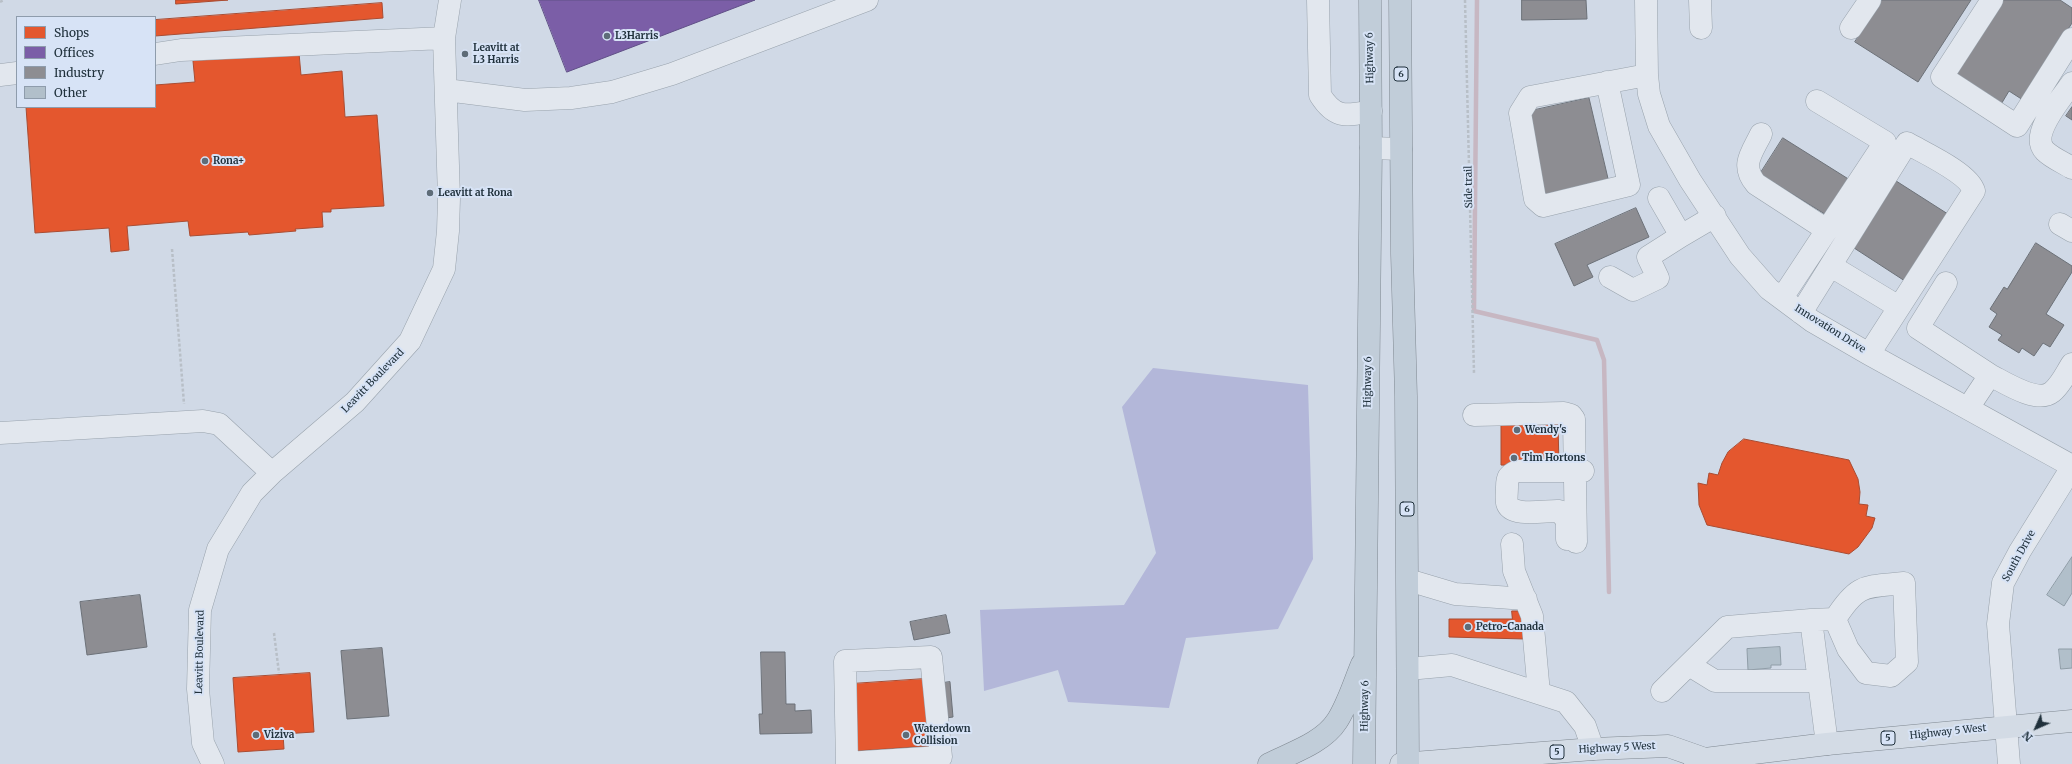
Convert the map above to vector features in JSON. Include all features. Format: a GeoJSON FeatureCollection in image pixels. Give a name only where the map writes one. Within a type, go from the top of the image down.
{"type":"FeatureCollection","features":[{"type":"Feature","properties":{"kind":"highway","name":"Highway 6"},"geometry":{"type":"LineString","coordinates":[[1364,764],[1371,148],[1370,0]]}},
{"type":"Feature","properties":{"kind":"highway","name":"6"},"geometry":{"type":"LineString","coordinates":[[1400,0],[1402,254],[1406,396],[1408,580],[1408,764]]}},
{"type":"Feature","properties":{"kind":"highway"},"geometry":{"type":"LineString","coordinates":[[1269,764],[1316,740],[1336,722],[1342,712],[1366,654]]}},
{"type":"Feature","properties":{"kind":"main road","name":"Highway 5 West"},"geometry":{"type":"LineString","coordinates":[[1408,764],[1593,749],[1668,746],[1700,761],[1827,744],[2072,721]]}},
{"type":"Feature","properties":{"kind":"main road","name":"5"},"geometry":{"type":"LineString","coordinates":[[1401,764],[1408,764]]}},
{"type":"Feature","properties":{"kind":"street","name":"Leavitt Boulevard"},"geometry":{"type":"LineString","coordinates":[[213,764],[203,744],[198,689],[200,610],[218,549],[252,493],[272,473],[355,402],[410,341],[444,269],[448,231],[449,198],[444,38],[450,0]]}},
{"type":"Feature","properties":{"kind":"street"},"geometry":{"type":"LineString","coordinates":[[446,90],[525,100],[571,98],[612,92],[672,74],[867,0]]}},
{"type":"Feature","properties":{"kind":"street"},"geometry":{"type":"LineString","coordinates":[[1318,0],[1320,95],[1326,106],[1334,112],[1348,116],[1371,111]]}},
{"type":"Feature","properties":{"kind":"street","name":"Innovation Drive"},"geometry":{"type":"LineString","coordinates":[[1646,0],[1647,75],[1649,94],[1659,126],[1740,256],[1769,290],[1801,313],[1869,354],[2072,466]]}},
{"type":"Feature","properties":{"kind":"street"},"geometry":{"type":"LineString","coordinates":[[1700,0],[1701,28]]}},
{"type":"Feature","properties":{"kind":"street"},"geometry":{"type":"LineString","coordinates":[[1851,28],[1870,0]]}},
{"type":"Feature","properties":{"kind":"street"},"geometry":{"type":"LineString","coordinates":[[1992,0],[1942,77],[2017,126],[2072,39]]}},
{"type":"Feature","properties":{"kind":"street"},"geometry":{"type":"LineString","coordinates":[[156,54],[181,50],[444,38]]}},
{"type":"Feature","properties":{"kind":"street"},"geometry":{"type":"LineString","coordinates":[[0,75],[16,73]]}},
{"type":"Feature","properties":{"kind":"street"},"geometry":{"type":"LineString","coordinates":[[1607,82],[1629,185],[1543,206],[1535,199],[1520,113],[1530,97],[1607,82],[1647,75]]}},
{"type":"Feature","properties":{"kind":"street"},"geometry":{"type":"LineString","coordinates":[[2072,83],[2042,128],[2040,140],[2044,150],[2072,168]]}},
{"type":"Feature","properties":{"kind":"street"},"geometry":{"type":"LineString","coordinates":[[1782,298],[1885,142],[1817,101]]}},
{"type":"Feature","properties":{"kind":"street"},"geometry":{"type":"LineString","coordinates":[[1761,134],[1747,163],[1748,172],[1751,178],[1756,184],[1827,230]]}},
{"type":"Feature","properties":{"kind":"street"},"geometry":{"type":"LineString","coordinates":[[1801,313],[1907,143],[1962,175],[1972,185],[1974,191],[1869,354]]}},
{"type":"Feature","properties":{"kind":"street"},"geometry":{"type":"LineString","coordinates":[[1371,148],[1401,149]]}},
{"type":"Feature","properties":{"kind":"street"},"geometry":{"type":"LineString","coordinates":[[1659,198],[1681,236]]}},
{"type":"Feature","properties":{"kind":"street"},"geometry":{"type":"LineString","coordinates":[[1610,277],[1633,290],[1658,278],[1648,257],[1715,216]]}},
{"type":"Feature","properties":{"kind":"street"},"geometry":{"type":"LineString","coordinates":[[1831,266],[1899,307]]}},
{"type":"Feature","properties":{"kind":"street"},"geometry":{"type":"LineString","coordinates":[[1946,283],[1918,328],[1990,375],[2031,395],[2042,396],[2052,393],[2072,364]]}},
{"type":"Feature","properties":{"kind":"street"},"geometry":{"type":"LineString","coordinates":[[1968,408],[1990,375]]}},
{"type":"Feature","properties":{"kind":"street"},"geometry":{"type":"LineString","coordinates":[[1474,415],[1571,415],[1574,419],[1576,427],[1579,471],[1572,542],[1567,520],[1559,511],[1517,512],[1510,509],[1507,504],[1507,479],[1510,474],[1517,471],[1579,471]]}},
{"type":"Feature","properties":{"kind":"street"},"geometry":{"type":"LineString","coordinates":[[0,433],[203,421],[219,424],[272,473]]}},
{"type":"Feature","properties":{"kind":"street","name":"South Drive"},"geometry":{"type":"LineString","coordinates":[[2009,764],[1998,624],[2003,583],[2020,551],[2072,466]]}},
{"type":"Feature","properties":{"kind":"street"},"geometry":{"type":"LineString","coordinates":[[1512,544],[1514,571],[1532,616],[1539,693]]}},
{"type":"Feature","properties":{"kind":"street"},"geometry":{"type":"LineString","coordinates":[[1408,580],[1455,594],[1526,599]]}},
{"type":"Feature","properties":{"kind":"street"},"geometry":{"type":"LineString","coordinates":[[1662,691],[1727,626],[1835,618]]}},
{"type":"Feature","properties":{"kind":"street"},"geometry":{"type":"LineString","coordinates":[[1811,620],[1827,744]]}},
{"type":"Feature","properties":{"kind":"street"},"geometry":{"type":"LineString","coordinates":[[931,657],[941,757],[847,764],[845,661],[931,657]]}},
{"type":"Feature","properties":{"kind":"street"},"geometry":{"type":"LineString","coordinates":[[1408,669],[1452,665],[1566,702],[1585,726],[1593,749]]}},
{"type":"Feature","properties":{"kind":"street"},"geometry":{"type":"LineString","coordinates":[[1689,665],[1715,681],[1819,681]]}},
{"type":"Feature","properties":{"kind":"street","name":"Leavitt Boulevard"},"geometry":{"type":"LineString","coordinates":[[195,764],[203,744]]}},
{"type":"Feature","properties":{"kind":"path"},"geometry":{"type":"LineString","coordinates":[[0,2],[4,0]]}},
{"type":"Feature","properties":{"kind":"path","name":"Side trail"},"geometry":{"type":"LineString","coordinates":[[1465,0],[1474,373]]}},
{"type":"Feature","properties":{"kind":"path"},"geometry":{"type":"LineString","coordinates":[[172,249],[185,423]]}},
{"type":"Feature","properties":{"kind":"path"},"geometry":{"type":"LineString","coordinates":[[274,633],[279,673]]}},
{"type":"Feature","properties":{"kind":"shaded area"},"geometry":{"type":"Polygon","coordinates":[[[1153,368],[1308,385],[1313,559],[1278,629],[1186,638],[1169,708],[1068,702],[1058,670],[984,691],[980,610],[1124,605],[1156,553],[1122,407],[1153,368]]]}},
{"type":"Feature","properties":{"kind":"building: Shops"},"geometry":{"type":"Polygon","coordinates":[[[176,0],[228,0],[176,4],[176,0]]]}},
{"type":"Feature","properties":{"kind":"building: Shops"},"geometry":{"type":"Polygon","coordinates":[[[382,3],[383,18],[156,36],[156,20],[382,3]]]}},
{"type":"Feature","properties":{"kind":"building: Shops","name":"Rona+"},"geometry":{"type":"Polygon","coordinates":[[[299,53],[301,75],[342,71],[345,117],[377,115],[384,206],[331,209],[331,212],[322,212],[323,227],[249,235],[248,232],[190,236],[188,221],[127,226],[129,250],[111,252],[109,228],[35,233],[26,108],[156,108],[156,85],[195,82],[193,61],[299,53]]]}},
{"type":"Feature","properties":{"kind":"building: Shops"},"geometry":{"type":"Polygon","coordinates":[[[1558,422],[1559,467],[1501,465],[1501,423],[1558,422]]]}},
{"type":"Feature","properties":{"kind":"building: Shops"},"geometry":{"type":"Polygon","coordinates":[[[1744,439],[1849,460],[1858,479],[1860,492],[1859,504],[1868,505],[1866,516],[1875,518],[1872,528],[1858,547],[1849,554],[1707,525],[1699,505],[1698,483],[1707,485],[1709,473],[1718,475],[1728,452],[1744,439]]]}},
{"type":"Feature","properties":{"kind":"building: Shops"},"geometry":{"type":"Polygon","coordinates":[[[1512,611],[1525,611],[1525,639],[1449,637],[1449,619],[1512,619],[1512,611]]]}},
{"type":"Feature","properties":{"kind":"building: Shops"},"geometry":{"type":"Polygon","coordinates":[[[310,673],[314,732],[283,734],[284,749],[238,752],[233,678],[310,673]]]}},
{"type":"Feature","properties":{"kind":"building: Shops"},"geometry":{"type":"Polygon","coordinates":[[[924,679],[929,746],[856,751],[851,684],[924,679]]]}},
{"type":"Feature","properties":{"kind":"building: Offices","name":"L3Harris"},"geometry":{"type":"Polygon","coordinates":[[[539,0],[755,0],[567,72],[539,0]]]}},
{"type":"Feature","properties":{"kind":"building: Industry"},"geometry":{"type":"Polygon","coordinates":[[[1522,0],[1586,0],[1587,19],[1522,20],[1522,0]]]}},
{"type":"Feature","properties":{"kind":"building: Industry"},"geometry":{"type":"Polygon","coordinates":[[[1882,0],[1971,0],[1918,82],[1855,42],[1882,0]]]}},
{"type":"Feature","properties":{"kind":"building: Industry"},"geometry":{"type":"Polygon","coordinates":[[[1997,0],[2060,0],[2072,8],[2072,23],[2023,100],[2009,91],[2000,106],[1955,78],[1957,63],[1997,0]]]}},
{"type":"Feature","properties":{"kind":"building: Industry"},"geometry":{"type":"Polygon","coordinates":[[[1589,98],[1610,187],[1546,202],[1526,112],[1589,98]]]}},
{"type":"Feature","properties":{"kind":"building: Industry"},"geometry":{"type":"Polygon","coordinates":[[[2072,107],[2072,120],[2066,116],[2072,107]]]}},
{"type":"Feature","properties":{"kind":"building: Industry"},"geometry":{"type":"Polygon","coordinates":[[[1783,138],[1850,180],[1828,216],[1760,174],[1783,138]]]}},
{"type":"Feature","properties":{"kind":"building: Industry"},"geometry":{"type":"Polygon","coordinates":[[[1893,179],[1951,216],[1908,283],[1851,246],[1893,179]]]}},
{"type":"Feature","properties":{"kind":"building: Industry"},"geometry":{"type":"Polygon","coordinates":[[[1636,208],[1649,237],[1587,265],[1593,277],[1574,286],[1555,244],[1636,208]]]}},
{"type":"Feature","properties":{"kind":"building: Industry"},"geometry":{"type":"Polygon","coordinates":[[[2036,243],[2072,266],[2072,272],[2046,314],[2064,325],[2050,347],[2043,343],[2034,356],[2022,348],[2019,353],[1998,340],[2002,335],[1989,327],[1997,314],[1990,309],[2004,287],[2007,289],[2036,243]]]}},
{"type":"Feature","properties":{"kind":"building: Industry"},"geometry":{"type":"Polygon","coordinates":[[[140,595],[147,647],[87,655],[80,602],[140,595]]]}},
{"type":"Feature","properties":{"kind":"building: Industry"},"geometry":{"type":"Polygon","coordinates":[[[946,615],[950,633],[914,640],[910,622],[946,615]]]}},
{"type":"Feature","properties":{"kind":"building: Industry"},"geometry":{"type":"Polygon","coordinates":[[[382,648],[389,716],[347,719],[341,651],[382,648]]]}},
{"type":"Feature","properties":{"kind":"building: Industry"},"geometry":{"type":"Polygon","coordinates":[[[761,652],[785,652],[786,704],[795,704],[795,711],[811,710],[812,733],[760,734],[759,714],[762,714],[761,652]]]}},
{"type":"Feature","properties":{"kind":"building: Industry"},"geometry":{"type":"Polygon","coordinates":[[[950,682],[953,717],[946,718],[943,683],[950,682]]]}},
{"type":"Feature","properties":{"kind":"building: Other"},"geometry":{"type":"Polygon","coordinates":[[[2072,557],[2072,593],[2064,606],[2047,595],[2072,557]]]}},
{"type":"Feature","properties":{"kind":"building: Other"},"geometry":{"type":"Polygon","coordinates":[[[1780,647],[1781,665],[1771,665],[1771,668],[1748,670],[1747,649],[1780,647]]]}},
{"type":"Feature","properties":{"kind":"building: Other"},"geometry":{"type":"Polygon","coordinates":[[[2059,649],[2072,649],[2072,668],[2061,669],[2059,649]]]}},
{"type":"Feature","properties":{"kind":"waterway"},"geometry":{"type":"LineString","coordinates":[[1477,0],[1474,311],[1597,340],[1604,360],[1609,592]]}},
{"type":"Feature","properties":{"kind":"place","name":"L3Harris"},"geometry":{"type":"Point","coordinates":[607,36]}},
{"type":"Feature","properties":{"kind":"place","name":"Leavitt at L3 Harris"},"geometry":{"type":"Point","coordinates":[465,54]}},
{"type":"Feature","properties":{"kind":"place","name":"Rona+"},"geometry":{"type":"Point","coordinates":[205,161]}},
{"type":"Feature","properties":{"kind":"place","name":"Leavitt at Rona"},"geometry":{"type":"Point","coordinates":[430,193]}},
{"type":"Feature","properties":{"kind":"place","name":"Wendy's"},"geometry":{"type":"Point","coordinates":[1517,430]}},
{"type":"Feature","properties":{"kind":"place","name":"Tim Hortons"},"geometry":{"type":"Point","coordinates":[1514,458]}},
{"type":"Feature","properties":{"kind":"place","name":"Petro-Canada"},"geometry":{"type":"Point","coordinates":[1468,627]}},
{"type":"Feature","properties":{"kind":"place","name":"Viziva"},"geometry":{"type":"Point","coordinates":[256,735]}},
{"type":"Feature","properties":{"kind":"place","name":"Waterdown Collision"},"geometry":{"type":"Point","coordinates":[906,735]}}]}
